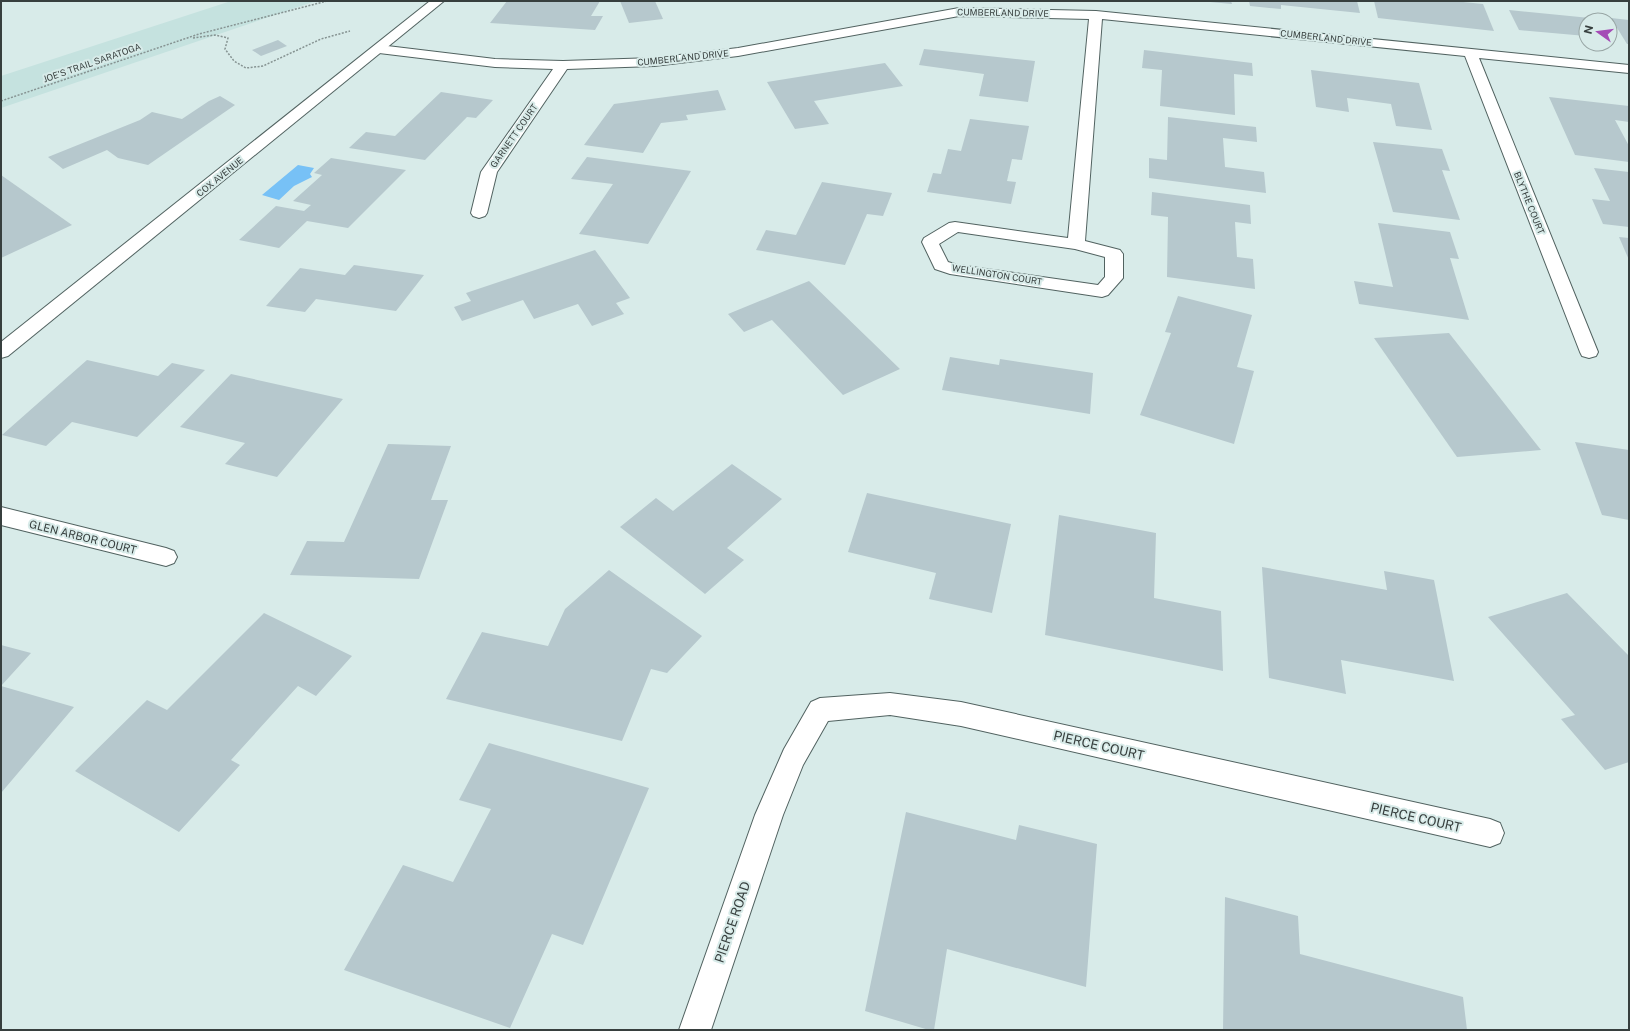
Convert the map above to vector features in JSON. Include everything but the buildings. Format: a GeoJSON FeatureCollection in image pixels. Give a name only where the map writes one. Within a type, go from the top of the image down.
{"type":"FeatureCollection","features":[{"type":"Feature","properties":{"kind":"street","name":"COX AVENUE"},"geometry":{"type":"LineString","coordinates":[[1,352],[438,1]]}},
{"type":"Feature","properties":{"kind":"street","name":"CUMBERLAND DRIVE"},"geometry":{"type":"LineString","coordinates":[[379,49],[495,63],[563,65],[654,62],[738,52],[959,12],[1096,15],[1629,69]]}},
{"type":"Feature","properties":{"kind":"street"},"geometry":{"type":"LineString","coordinates":[[1076,244],[1096,15]]}},
{"type":"Feature","properties":{"kind":"street","name":"BLYTHE COURT"},"geometry":{"type":"LineString","coordinates":[[1470,53],[1589,352]]}},
{"type":"Feature","properties":{"kind":"street","name":"GARNETT COURT"},"geometry":{"type":"LineString","coordinates":[[479,213],[489,172],[563,65]]}},
{"type":"Feature","properties":{"kind":"street","name":"WELLINGTON COURT"},"geometry":{"type":"LineString","coordinates":[[955,227],[1076,244],[1114,254],[1114,278],[1102,291],[956,270],[941,265],[930,242],[955,227]]}},
{"type":"Feature","properties":{"kind":"street","name":"GLEN ARBOR COURT"},"geometry":{"type":"LineString","coordinates":[[1,516],[166,557]]}},
{"type":"Feature","properties":{"kind":"street","name":"PIERCE COURT"},"geometry":{"type":"LineString","coordinates":[[769,815],[793,758],[820,710],[890,704],[961,714],[1490,833]]}},
{"type":"Feature","properties":{"kind":"street","name":"PIERCE ROAD"},"geometry":{"type":"LineString","coordinates":[[695,1030],[769,815]]}},
{"type":"Feature","properties":{"kind":"path","name":"JOE'S TRAIL SARATOGA"},"geometry":{"type":"LineString","coordinates":[[1,101],[187,38],[326,1]]}},
{"type":"Feature","properties":{"kind":"path","name":"JOE'S TRAIL SARATOGA"},"geometry":{"type":"LineString","coordinates":[[187,38],[210,36],[223,36],[228,38],[225,49],[234,61],[246,68],[263,66],[321,39],[351,31]]}},
{"type":"Feature","properties":{"kind":"shaded area"},"geometry":{"type":"Polygon","coordinates":[[[231,1],[316,1],[1,108],[1,76],[231,1]]]}},
{"type":"Feature","properties":{"kind":"water"},"geometry":{"type":"Polygon","coordinates":[[[298,165],[314,168],[310,174],[312,177],[294,186],[279,200],[262,195],[298,165]]]}}]}
